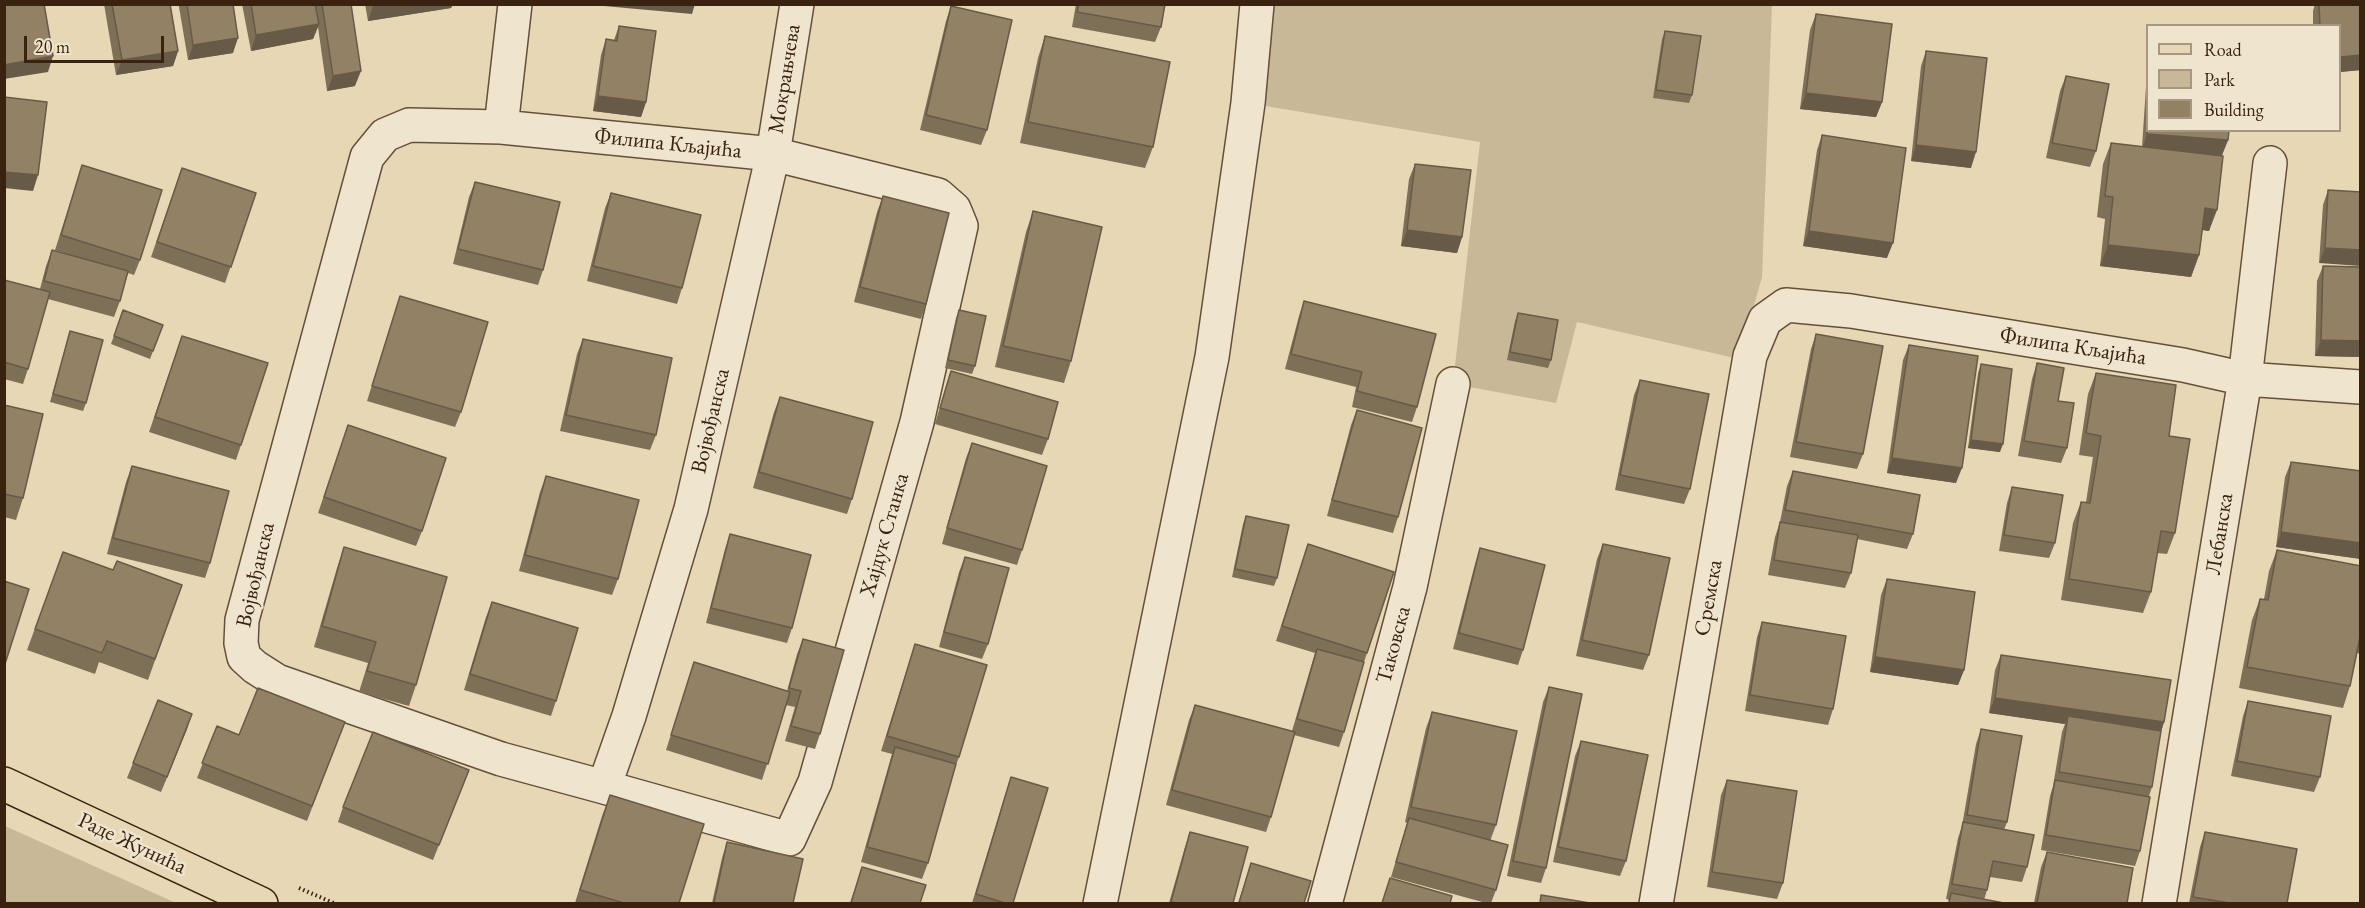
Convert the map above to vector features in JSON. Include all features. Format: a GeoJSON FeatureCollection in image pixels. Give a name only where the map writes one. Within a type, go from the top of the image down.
{"type":"FeatureCollection","features":[{"type":"Feature","properties":{"kind":"main road","name":"Раде Жунића"},"geometry":{"type":"LineString","coordinates":[[4,784],[261,903]]}},
{"type":"Feature","properties":{"kind":"street"},"geometry":{"type":"LineString","coordinates":[[501,127],[515,4]]}},
{"type":"Feature","properties":{"kind":"street","name":"Мокрањчева"},"geometry":{"type":"LineString","coordinates":[[773,154],[797,4]]}},
{"type":"Feature","properties":{"kind":"street"},"geometry":{"type":"LineString","coordinates":[[1100,903],[1212,357],[1248,103],[1257,4]]}},
{"type":"Feature","properties":{"kind":"street","name":"Филипа Кљајића"},"geometry":{"type":"LineString","coordinates":[[367,158],[385,135],[409,125],[501,127],[773,154],[938,195],[954,208],[962,226]]}},
{"type":"Feature","properties":{"kind":"street","name":"Војвођанска"},"geometry":{"type":"LineString","coordinates":[[604,786],[629,716],[690,509],[773,154]]}},
{"type":"Feature","properties":{"kind":"street","name":"Војвођанска"},"geometry":{"type":"LineString","coordinates":[[367,158],[242,620],[241,643],[244,657],[277,681],[501,759],[789,839]]}},
{"type":"Feature","properties":{"kind":"street","name":"Лебанска"},"geometry":{"type":"LineString","coordinates":[[2158,903],[2245,379],[2270,163]]}},
{"type":"Feature","properties":{"kind":"street","name":"Хајдук Станка"},"geometry":{"type":"LineString","coordinates":[[789,839],[815,782],[849,664],[916,422],[962,226]]}},
{"type":"Feature","properties":{"kind":"street","name":"Филипа Кљајића"},"geometry":{"type":"LineString","coordinates":[[1786,305],[1851,311],[2183,365],[2245,379],[2361,387]]}},
{"type":"Feature","properties":{"kind":"street","name":"Сремска"},"geometry":{"type":"LineString","coordinates":[[1656,903],[1750,356],[1765,320],[1786,305]]}},
{"type":"Feature","properties":{"kind":"street","name":"Таковска"},"geometry":{"type":"LineString","coordinates":[[1325,903],[1410,587],[1453,384]]}},
{"type":"Feature","properties":{"kind":"green space"},"geometry":{"type":"Polygon","coordinates":[[[1257,5],[1772,5],[1762,277],[1739,359],[1577,322],[1556,403],[1453,384],[1480,142],[1248,103],[1257,5]]]}},
{"type":"Feature","properties":{"kind":"green space"},"geometry":{"type":"Polygon","coordinates":[[[5,826],[176,903],[5,903],[5,826]]]}},
{"type":"Feature","properties":{"kind":"building"},"geometry":{"type":"Polygon","coordinates":[[[4,4],[44,4],[53,56],[4,65],[4,4]]]}},
{"type":"Feature","properties":{"kind":"building"},"geometry":{"type":"Polygon","coordinates":[[[112,4],[170,4],[178,51],[122,60],[112,4]]]}},
{"type":"Feature","properties":{"kind":"building"},"geometry":{"type":"Polygon","coordinates":[[[187,4],[233,4],[238,38],[193,45],[187,4]]]}},
{"type":"Feature","properties":{"kind":"building"},"geometry":{"type":"Polygon","coordinates":[[[251,4],[315,4],[319,24],[256,35],[251,4]]]}},
{"type":"Feature","properties":{"kind":"building"},"geometry":{"type":"Polygon","coordinates":[[[322,4],[351,4],[361,71],[333,76],[322,4]]]}},
{"type":"Feature","properties":{"kind":"building"},"geometry":{"type":"Polygon","coordinates":[[[1079,4],[1165,4],[1161,27],[1077,12],[1079,4]]]}},
{"type":"Feature","properties":{"kind":"building"},"geometry":{"type":"Polygon","coordinates":[[[2319,4],[2361,4],[2361,55],[2341,57],[2341,24],[2320,24],[2319,4]]]}},
{"type":"Feature","properties":{"kind":"building"},"geometry":{"type":"Polygon","coordinates":[[[951,6],[1012,20],[987,130],[926,115],[951,6]]]}},
{"type":"Feature","properties":{"kind":"building"},"geometry":{"type":"Polygon","coordinates":[[[1816,14],[1892,24],[1882,102],[1806,93],[1816,14]]]}},
{"type":"Feature","properties":{"kind":"building"},"geometry":{"type":"Polygon","coordinates":[[[619,26],[656,31],[646,102],[598,96],[606,39],[617,41],[619,26]]]}},
{"type":"Feature","properties":{"kind":"building"},"geometry":{"type":"Polygon","coordinates":[[[1665,31],[1701,36],[1692,95],[1656,90],[1665,31]]]}},
{"type":"Feature","properties":{"kind":"building"},"geometry":{"type":"Polygon","coordinates":[[[1045,36],[1170,62],[1153,147],[1028,122],[1045,36]]]}},
{"type":"Feature","properties":{"kind":"building"},"geometry":{"type":"Polygon","coordinates":[[[1926,51],[1987,58],[1976,152],[1916,145],[1926,51]]]}},
{"type":"Feature","properties":{"kind":"building"},"geometry":{"type":"Polygon","coordinates":[[[2066,76],[2109,84],[2096,151],[2052,143],[2066,76]]]}},
{"type":"Feature","properties":{"kind":"building"},"geometry":{"type":"Polygon","coordinates":[[[4,97],[47,102],[38,175],[4,172],[4,97]]]}},
{"type":"Feature","properties":{"kind":"building"},"geometry":{"type":"Polygon","coordinates":[[[2148,132],[2229,132],[2228,140],[2147,134],[2148,132]]]}},
{"type":"Feature","properties":{"kind":"building"},"geometry":{"type":"Polygon","coordinates":[[[1822,135],[1906,148],[1893,243],[1809,231],[1822,135]]]}},
{"type":"Feature","properties":{"kind":"building"},"geometry":{"type":"Polygon","coordinates":[[[2111,143],[2223,156],[2217,210],[2205,208],[2199,255],[2108,245],[2113,197],[2105,196],[2111,143]]]}},
{"type":"Feature","properties":{"kind":"building"},"geometry":{"type":"Polygon","coordinates":[[[1415,164],[1471,170],[1462,237],[1407,230],[1415,164]]]}},
{"type":"Feature","properties":{"kind":"building"},"geometry":{"type":"Polygon","coordinates":[[[82,165],[162,190],[140,260],[61,235],[82,165]]]}},
{"type":"Feature","properties":{"kind":"building"},"geometry":{"type":"Polygon","coordinates":[[[182,168],[256,193],[231,267],[157,242],[182,168]]]}},
{"type":"Feature","properties":{"kind":"building"},"geometry":{"type":"Polygon","coordinates":[[[475,182],[560,202],[543,270],[458,249],[475,182]]]}},
{"type":"Feature","properties":{"kind":"building"},"geometry":{"type":"Polygon","coordinates":[[[2328,190],[2361,192],[2361,250],[2325,248],[2328,190]]]}},
{"type":"Feature","properties":{"kind":"building"},"geometry":{"type":"Polygon","coordinates":[[[611,193],[701,215],[682,288],[593,266],[611,193]]]}},
{"type":"Feature","properties":{"kind":"building"},"geometry":{"type":"Polygon","coordinates":[[[883,196],[949,213],[926,304],[860,287],[883,196]]]}},
{"type":"Feature","properties":{"kind":"building"},"geometry":{"type":"Polygon","coordinates":[[[1033,211],[1102,227],[1071,361],[1003,346],[1033,211]]]}},
{"type":"Feature","properties":{"kind":"building"},"geometry":{"type":"Polygon","coordinates":[[[52,250],[128,271],[120,301],[44,281],[52,250]]]}},
{"type":"Feature","properties":{"kind":"building"},"geometry":{"type":"Polygon","coordinates":[[[2323,266],[2361,267],[2361,341],[2321,340],[2323,266]]]}},
{"type":"Feature","properties":{"kind":"building"},"geometry":{"type":"Polygon","coordinates":[[[4,280],[50,292],[28,369],[4,362],[4,280]]]}},
{"type":"Feature","properties":{"kind":"building"},"geometry":{"type":"Polygon","coordinates":[[[400,296],[488,322],[461,412],[372,386],[400,296]]]}},
{"type":"Feature","properties":{"kind":"building"},"geometry":{"type":"Polygon","coordinates":[[[1304,301],[1436,334],[1417,407],[1357,391],[1362,372],[1291,354],[1304,301]]]}},
{"type":"Feature","properties":{"kind":"building"},"geometry":{"type":"Polygon","coordinates":[[[123,310],[163,325],[153,351],[114,336],[123,310]]]}},
{"type":"Feature","properties":{"kind":"building"},"geometry":{"type":"Polygon","coordinates":[[[959,310],[986,316],[975,366],[948,360],[959,310]]]}},
{"type":"Feature","properties":{"kind":"building"},"geometry":{"type":"Polygon","coordinates":[[[1518,313],[1558,320],[1551,360],[1510,352],[1518,313]]]}},
{"type":"Feature","properties":{"kind":"building"},"geometry":{"type":"Polygon","coordinates":[[[70,331],[103,340],[86,403],[53,394],[70,331]]]}},
{"type":"Feature","properties":{"kind":"building"},"geometry":{"type":"Polygon","coordinates":[[[1816,334],[1883,346],[1863,454],[1796,442],[1816,334]]]}},
{"type":"Feature","properties":{"kind":"building"},"geometry":{"type":"Polygon","coordinates":[[[182,336],[268,363],[241,445],[155,417],[182,336]]]}},
{"type":"Feature","properties":{"kind":"building"},"geometry":{"type":"Polygon","coordinates":[[[583,339],[672,358],[656,435],[566,415],[583,339]]]}},
{"type":"Feature","properties":{"kind":"building"},"geometry":{"type":"Polygon","coordinates":[[[1909,345],[1978,356],[1962,468],[1892,458],[1909,345]]]}},
{"type":"Feature","properties":{"kind":"building"},"geometry":{"type":"Polygon","coordinates":[[[2037,363],[2064,368],[2058,401],[2074,403],[2067,448],[2024,441],[2037,363]]]}},
{"type":"Feature","properties":{"kind":"building"},"geometry":{"type":"Polygon","coordinates":[[[1981,364],[2012,369],[2003,444],[1971,440],[1981,364]]]}},
{"type":"Feature","properties":{"kind":"building"},"geometry":{"type":"Polygon","coordinates":[[[951,371],[1058,402],[1048,439],[940,408],[951,371]]]}},
{"type":"Feature","properties":{"kind":"building"},"geometry":{"type":"Polygon","coordinates":[[[2096,373],[2176,385],[2169,436],[2190,439],[2175,533],[2161,531],[2151,592],[2069,579],[2081,502],[2090,503],[2101,436],[2086,433],[2096,373]]]}},
{"type":"Feature","properties":{"kind":"building"},"geometry":{"type":"Polygon","coordinates":[[[1640,380],[1709,394],[1690,489],[1620,475],[1640,380]]]}},
{"type":"Feature","properties":{"kind":"building"},"geometry":{"type":"Polygon","coordinates":[[[780,397],[873,422],[852,499],[759,472],[780,397]]]}},
{"type":"Feature","properties":{"kind":"building"},"geometry":{"type":"Polygon","coordinates":[[[4,405],[43,414],[23,498],[4,494],[4,405]]]}},
{"type":"Feature","properties":{"kind":"building"},"geometry":{"type":"Polygon","coordinates":[[[1357,410],[1422,428],[1398,517],[1332,500],[1357,410]]]}},
{"type":"Feature","properties":{"kind":"building"},"geometry":{"type":"Polygon","coordinates":[[[348,425],[446,458],[422,531],[324,497],[348,425]]]}},
{"type":"Feature","properties":{"kind":"building"},"geometry":{"type":"Polygon","coordinates":[[[972,443],[1047,466],[1022,550],[947,528],[972,443]]]}},
{"type":"Feature","properties":{"kind":"building"},"geometry":{"type":"Polygon","coordinates":[[[2291,462],[2361,471],[2361,543],[2281,532],[2291,462]]]}},
{"type":"Feature","properties":{"kind":"building"},"geometry":{"type":"Polygon","coordinates":[[[132,466],[229,491],[210,563],[113,538],[132,466]]]}},
{"type":"Feature","properties":{"kind":"building"},"geometry":{"type":"Polygon","coordinates":[[[1793,471],[1920,495],[1913,534],[1785,510],[1793,471]]]}},
{"type":"Feature","properties":{"kind":"building"},"geometry":{"type":"Polygon","coordinates":[[[546,476],[639,500],[618,579],[525,555],[546,476]]]}},
{"type":"Feature","properties":{"kind":"building"},"geometry":{"type":"Polygon","coordinates":[[[2012,487],[2063,495],[2055,543],[2004,535],[2012,487]]]}},
{"type":"Feature","properties":{"kind":"building"},"geometry":{"type":"Polygon","coordinates":[[[1246,516],[1289,525],[1277,578],[1235,569],[1246,516]]]}},
{"type":"Feature","properties":{"kind":"building"},"geometry":{"type":"Polygon","coordinates":[[[1780,522],[1858,535],[1851,573],[1774,560],[1780,522]]]}},
{"type":"Feature","properties":{"kind":"building"},"geometry":{"type":"Polygon","coordinates":[[[730,534],[811,555],[792,628],[711,608],[730,534]]]}},
{"type":"Feature","properties":{"kind":"building"},"geometry":{"type":"Polygon","coordinates":[[[1308,544],[1394,572],[1367,653],[1282,626],[1308,544]]]}},
{"type":"Feature","properties":{"kind":"building"},"geometry":{"type":"Polygon","coordinates":[[[1603,544],[1670,558],[1649,655],[1582,640],[1603,544]]]}},
{"type":"Feature","properties":{"kind":"building"},"geometry":{"type":"Polygon","coordinates":[[[344,547],[447,577],[416,685],[367,671],[376,642],[322,626],[344,547]]]}},
{"type":"Feature","properties":{"kind":"building"},"geometry":{"type":"Polygon","coordinates":[[[1480,548],[1545,565],[1523,650],[1459,633],[1480,548]]]}},
{"type":"Feature","properties":{"kind":"building"},"geometry":{"type":"Polygon","coordinates":[[[2277,550],[2361,566],[2361,632],[2350,686],[2247,667],[2260,599],[2268,600],[2277,550]]]}},
{"type":"Feature","properties":{"kind":"building"},"geometry":{"type":"Polygon","coordinates":[[[63,552],[113,570],[117,561],[182,585],[155,659],[107,641],[102,653],[35,629],[63,552]]]}},
{"type":"Feature","properties":{"kind":"building"},"geometry":{"type":"Polygon","coordinates":[[[965,557],[1009,568],[988,644],[944,632],[965,557]]]}},
{"type":"Feature","properties":{"kind":"building"},"geometry":{"type":"Polygon","coordinates":[[[1887,579],[1975,592],[1964,670],[1875,657],[1887,579]]]}},
{"type":"Feature","properties":{"kind":"building"},"geometry":{"type":"Polygon","coordinates":[[[4,581],[29,589],[4,667],[4,581]]]}},
{"type":"Feature","properties":{"kind":"building"},"geometry":{"type":"Polygon","coordinates":[[[492,602],[578,628],[556,701],[470,674],[492,602]]]}},
{"type":"Feature","properties":{"kind":"building"},"geometry":{"type":"Polygon","coordinates":[[[1762,622],[1846,636],[1833,709],[1750,695],[1762,622]]]}},
{"type":"Feature","properties":{"kind":"building"},"geometry":{"type":"Polygon","coordinates":[[[803,639],[844,650],[820,734],[791,726],[801,691],[789,688],[803,639]]]}},
{"type":"Feature","properties":{"kind":"building"},"geometry":{"type":"Polygon","coordinates":[[[915,644],[987,665],[959,757],[887,736],[915,644]]]}},
{"type":"Feature","properties":{"kind":"building"},"geometry":{"type":"Polygon","coordinates":[[[1317,649],[1364,662],[1344,732],[1297,719],[1317,649]]]}},
{"type":"Feature","properties":{"kind":"building"},"geometry":{"type":"Polygon","coordinates":[[[2001,655],[2171,680],[2164,722],[1995,698],[2001,655]]]}},
{"type":"Feature","properties":{"kind":"building"},"geometry":{"type":"Polygon","coordinates":[[[694,662],[790,692],[768,764],[671,735],[694,662]]]}},
{"type":"Feature","properties":{"kind":"building"},"geometry":{"type":"Polygon","coordinates":[[[1549,687],[1582,694],[1546,868],[1513,861],[1549,687]]]}},
{"type":"Feature","properties":{"kind":"building"},"geometry":{"type":"Polygon","coordinates":[[[258,688],[345,722],[312,806],[202,763],[217,726],[239,735],[258,688]]]}},
{"type":"Feature","properties":{"kind":"building"},"geometry":{"type":"Polygon","coordinates":[[[158,700],[192,714],[167,777],[133,763],[158,700]]]}},
{"type":"Feature","properties":{"kind":"building"},"geometry":{"type":"Polygon","coordinates":[[[2248,701],[2331,716],[2320,777],[2237,761],[2248,701]]]}},
{"type":"Feature","properties":{"kind":"building"},"geometry":{"type":"Polygon","coordinates":[[[1195,705],[1295,732],[1271,817],[1172,790],[1195,705]]]}},
{"type":"Feature","properties":{"kind":"building"},"geometry":{"type":"Polygon","coordinates":[[[1432,712],[1517,731],[1496,825],[1411,807],[1432,712]]]}},
{"type":"Feature","properties":{"kind":"building"},"geometry":{"type":"Polygon","coordinates":[[[2068,716],[2161,731],[2152,787],[2059,772],[2068,716]]]}},
{"type":"Feature","properties":{"kind":"building"},"geometry":{"type":"Polygon","coordinates":[[[1981,729],[2022,736],[2007,822],[1967,815],[1981,729]]]}},
{"type":"Feature","properties":{"kind":"building"},"geometry":{"type":"Polygon","coordinates":[[[373,732],[469,770],[439,845],[343,807],[373,732]]]}},
{"type":"Feature","properties":{"kind":"building"},"geometry":{"type":"Polygon","coordinates":[[[1581,741],[1648,755],[1626,861],[1558,847],[1581,741]]]}},
{"type":"Feature","properties":{"kind":"building"},"geometry":{"type":"Polygon","coordinates":[[[895,747],[956,764],[928,863],[867,847],[895,747]]]}},
{"type":"Feature","properties":{"kind":"building"},"geometry":{"type":"Polygon","coordinates":[[[1011,777],[1048,788],[1013,903],[1005,903],[976,894],[1011,777]]]}},
{"type":"Feature","properties":{"kind":"building"},"geometry":{"type":"Polygon","coordinates":[[[1727,780],[1797,791],[1783,883],[1712,872],[1727,780]]]}},
{"type":"Feature","properties":{"kind":"building"},"geometry":{"type":"Polygon","coordinates":[[[2055,780],[2150,797],[2140,851],[2046,835],[2055,780]]]}},
{"type":"Feature","properties":{"kind":"building"},"geometry":{"type":"Polygon","coordinates":[[[610,795],[704,824],[679,903],[624,903],[580,890],[610,795]]]}},
{"type":"Feature","properties":{"kind":"building"},"geometry":{"type":"Polygon","coordinates":[[[1409,818],[1508,845],[1496,890],[1396,862],[1409,818]]]}},
{"type":"Feature","properties":{"kind":"building"},"geometry":{"type":"Polygon","coordinates":[[[1963,822],[2034,835],[2027,867],[1993,861],[1987,890],[1952,884],[1963,822]]]}},
{"type":"Feature","properties":{"kind":"building"},"geometry":{"type":"Polygon","coordinates":[[[1190,832],[1248,847],[1233,903],[1171,902],[1190,832]]]}},
{"type":"Feature","properties":{"kind":"building"},"geometry":{"type":"Polygon","coordinates":[[[2205,832],[2297,849],[2287,903],[2229,903],[2193,897],[2205,832]]]}},
{"type":"Feature","properties":{"kind":"building"},"geometry":{"type":"Polygon","coordinates":[[[727,842],[803,859],[793,903],[714,903],[727,842]]]}},
{"type":"Feature","properties":{"kind":"building"},"geometry":{"type":"Polygon","coordinates":[[[2047,852],[2133,868],[2127,903],[2037,903],[2047,852]]]}},
{"type":"Feature","properties":{"kind":"building"},"geometry":{"type":"Polygon","coordinates":[[[1251,863],[1311,881],[1304,903],[1239,903],[1251,863]]]}},
{"type":"Feature","properties":{"kind":"building"},"geometry":{"type":"Polygon","coordinates":[[[862,867],[926,885],[920,903],[851,903],[862,867]]]}},
{"type":"Feature","properties":{"kind":"building"},"geometry":{"type":"Polygon","coordinates":[[[1390,878],[1452,896],[1450,903],[1382,903],[1390,878]]]}},
{"type":"Feature","properties":{"kind":"building"},"geometry":{"type":"Polygon","coordinates":[[[1951,893],[2004,903],[1949,903],[1951,893]]]}},
{"type":"Feature","properties":{"kind":"building"},"geometry":{"type":"Polygon","coordinates":[[[1541,895],[1590,903],[1540,903],[1541,895]]]}}]}
